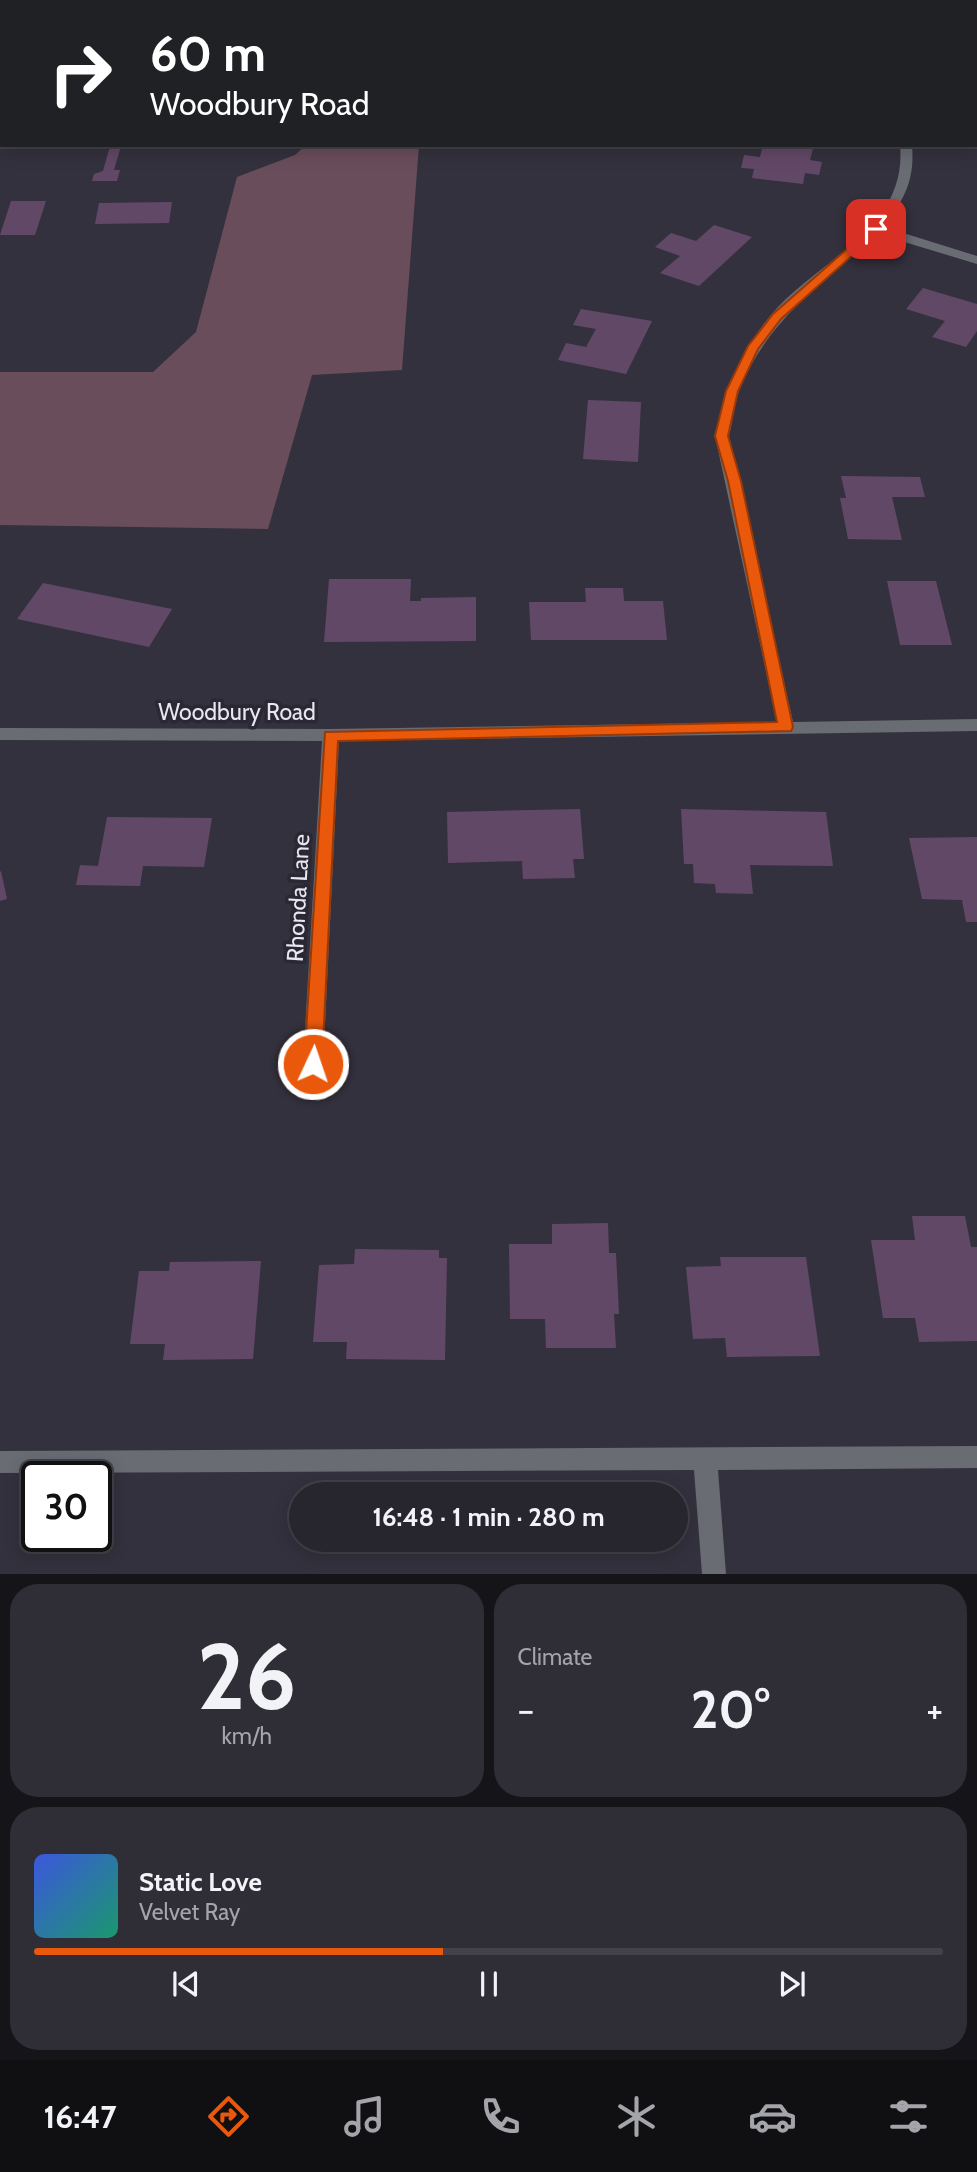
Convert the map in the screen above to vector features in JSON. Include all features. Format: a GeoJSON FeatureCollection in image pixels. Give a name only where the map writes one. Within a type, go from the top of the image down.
{"type":"FeatureCollection","features":[{"type":"Feature","properties":{"kind":"street"},"geometry":{"type":"LineString","coordinates":[[786,727],[722,436],[732,391],[752,348],[777,316],[876,229],[898,199],[908,167],[906,147]]}},
{"type":"Feature","properties":{"kind":"street"},"geometry":{"type":"LineString","coordinates":[[876,229],[977,260]]}},
{"type":"Feature","properties":{"kind":"street","name":"Woodbury Road"},"geometry":{"type":"LineString","coordinates":[[0,734],[331,735],[977,725]]}},
{"type":"Feature","properties":{"kind":"street","name":"Rhonda Lane"},"geometry":{"type":"LineString","coordinates":[[313,1064],[331,735]]}},
{"type":"Feature","properties":{"kind":"street"},"geometry":{"type":"LineString","coordinates":[[0,1462],[977,1457]]}},
{"type":"Feature","properties":{"kind":"street"},"geometry":{"type":"LineString","coordinates":[[705,1460],[714,1573]]}},
{"type":"Feature","properties":{"kind":"shaded area"},"geometry":{"type":"Polygon","coordinates":[[[304,147],[419,147],[402,370],[312,375],[268,529],[0,525],[0,372],[153,372],[196,332],[237,177],[295,155],[304,147]]]}},
{"type":"Feature","properties":{"kind":"building"},"geometry":{"type":"Polygon","coordinates":[[[110,147],[121,147],[114,170],[120,170],[117,181],[92,181],[94,174],[103,171],[110,147]]]}},
{"type":"Feature","properties":{"kind":"building"},"geometry":{"type":"Polygon","coordinates":[[[762,147],[813,147],[810,160],[822,162],[819,175],[805,173],[803,184],[752,178],[754,169],[741,168],[744,155],[760,157],[762,147]]]}},
{"type":"Feature","properties":{"kind":"building"},"geometry":{"type":"Polygon","coordinates":[[[11,201],[46,201],[35,235],[0,235],[11,201]]]}},
{"type":"Feature","properties":{"kind":"building"},"geometry":{"type":"Polygon","coordinates":[[[172,202],[169,223],[95,224],[99,203],[172,202]]]}},
{"type":"Feature","properties":{"kind":"building"},"geometry":{"type":"Polygon","coordinates":[[[714,225],[752,237],[699,286],[660,273],[680,256],[655,247],[671,233],[696,241],[714,225]]]}},
{"type":"Feature","properties":{"kind":"building"},"geometry":{"type":"Polygon","coordinates":[[[923,288],[977,304],[977,331],[966,347],[932,337],[945,321],[906,309],[923,288]]]}},
{"type":"Feature","properties":{"kind":"building"},"geometry":{"type":"Polygon","coordinates":[[[581,309],[652,321],[626,374],[558,360],[566,343],[586,347],[596,329],[573,325],[581,309]]]}},
{"type":"Feature","properties":{"kind":"building"},"geometry":{"type":"Polygon","coordinates":[[[588,400],[641,402],[638,462],[583,459],[588,400]]]}},
{"type":"Feature","properties":{"kind":"building"},"geometry":{"type":"Polygon","coordinates":[[[841,476],[920,477],[925,497],[892,497],[902,540],[848,539],[840,498],[846,498],[841,476]]]}},
{"type":"Feature","properties":{"kind":"building"},"geometry":{"type":"Polygon","coordinates":[[[329,579],[411,579],[410,601],[421,601],[421,598],[476,597],[476,641],[324,642],[329,579]]]}},
{"type":"Feature","properties":{"kind":"building"},"geometry":{"type":"Polygon","coordinates":[[[887,581],[936,581],[952,645],[900,645],[887,581]]]}},
{"type":"Feature","properties":{"kind":"building"},"geometry":{"type":"Polygon","coordinates":[[[43,583],[172,609],[149,647],[17,619],[43,583]]]}},
{"type":"Feature","properties":{"kind":"building"},"geometry":{"type":"Polygon","coordinates":[[[585,588],[623,588],[624,601],[663,601],[667,640],[531,640],[529,602],[586,602],[585,588]]]}},
{"type":"Feature","properties":{"kind":"building"},"geometry":{"type":"Polygon","coordinates":[[[580,809],[584,859],[573,859],[575,878],[523,879],[522,861],[448,863],[447,812],[580,809]]]}},
{"type":"Feature","properties":{"kind":"building"},"geometry":{"type":"Polygon","coordinates":[[[681,809],[826,812],[833,866],[750,865],[753,894],[716,893],[715,884],[694,883],[693,864],[684,864],[681,809]]]}},
{"type":"Feature","properties":{"kind":"building"},"geometry":{"type":"Polygon","coordinates":[[[107,817],[212,818],[204,867],[143,866],[140,886],[76,885],[80,865],[98,866],[107,817]]]}},
{"type":"Feature","properties":{"kind":"building"},"geometry":{"type":"Polygon","coordinates":[[[977,837],[977,922],[966,922],[962,900],[922,899],[909,838],[977,837]]]}},
{"type":"Feature","properties":{"kind":"building"},"geometry":{"type":"Polygon","coordinates":[[[0,872],[7,899],[0,901],[0,872]]]}},
{"type":"Feature","properties":{"kind":"building"},"geometry":{"type":"Polygon","coordinates":[[[912,1216],[965,1216],[971,1247],[977,1247],[977,1341],[919,1342],[915,1318],[883,1318],[871,1240],[915,1240],[912,1216]]]}},
{"type":"Feature","properties":{"kind":"building"},"geometry":{"type":"Polygon","coordinates":[[[608,1223],[609,1253],[616,1253],[619,1314],[614,1314],[616,1348],[546,1348],[545,1319],[510,1319],[509,1244],[552,1244],[552,1224],[608,1223]]]}},
{"type":"Feature","properties":{"kind":"building"},"geometry":{"type":"Polygon","coordinates":[[[355,1249],[439,1250],[439,1258],[447,1258],[445,1360],[346,1359],[347,1342],[313,1342],[319,1265],[354,1264],[355,1249]]]}},
{"type":"Feature","properties":{"kind":"building"},"geometry":{"type":"Polygon","coordinates":[[[720,1257],[806,1257],[820,1356],[727,1357],[725,1338],[693,1339],[686,1267],[721,1266],[720,1257]]]}},
{"type":"Feature","properties":{"kind":"building"},"geometry":{"type":"Polygon","coordinates":[[[261,1261],[253,1359],[163,1360],[165,1344],[130,1344],[139,1271],[169,1271],[170,1262],[261,1261]]]}},
{"type":"Feature","properties":{"kind":"route"},"geometry":{"type":"LineString","coordinates":[[313,1064],[331,735],[786,727],[722,436],[732,391],[752,348],[777,316],[876,229]]}}]}
